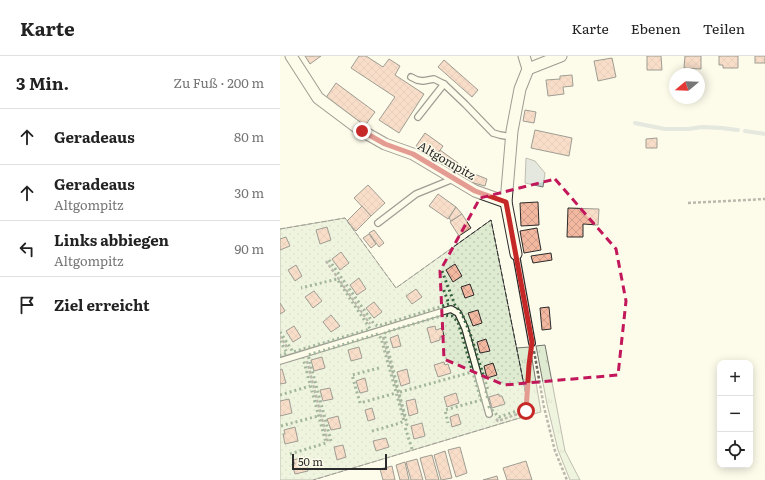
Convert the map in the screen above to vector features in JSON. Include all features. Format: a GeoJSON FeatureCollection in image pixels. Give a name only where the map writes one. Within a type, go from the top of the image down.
{"type":"FeatureCollection","features":[{"type":"Feature","properties":{"kind":"street","name":"Altgompitz"},"geometry":{"type":"LineString","coordinates":[[291,56],[318,98],[362,131],[385,144],[413,154],[475,191],[506,202]]}},
{"type":"Feature","properties":{"kind":"street"},"geometry":{"type":"LineString","coordinates":[[516,254],[506,202],[511,137],[520,89],[528,69],[524,56]]}},
{"type":"Feature","properties":{"kind":"street"},"geometry":{"type":"LineString","coordinates":[[528,69],[561,56]]}},
{"type":"Feature","properties":{"kind":"lane"},"geometry":{"type":"LineString","coordinates":[[411,77],[423,81],[434,79],[444,84],[466,104],[493,133],[511,137]]}},
{"type":"Feature","properties":{"kind":"lane"},"geometry":{"type":"LineString","coordinates":[[418,117],[444,84]]}},
{"type":"Feature","properties":{"kind":"lane"},"geometry":{"type":"LineString","coordinates":[[378,223],[416,194],[453,178]]}},
{"type":"Feature","properties":{"kind":"lane"},"geometry":{"type":"LineString","coordinates":[[516,254],[532,342]]}},
{"type":"Feature","properties":{"kind":"lane"},"geometry":{"type":"LineString","coordinates":[[280,361],[451,309],[458,314],[465,328],[489,414]]}},
{"type":"Feature","properties":{"kind":"path"},"geometry":{"type":"LineString","coordinates":[[688,204],[765,199]]}},
{"type":"Feature","properties":{"kind":"path"},"geometry":{"type":"LineString","coordinates":[[326,261],[378,331],[404,418]]}},
{"type":"Feature","properties":{"kind":"path"},"geometry":{"type":"LineString","coordinates":[[280,336],[293,357]]}},
{"type":"Feature","properties":{"kind":"path"},"geometry":{"type":"LineString","coordinates":[[489,414],[498,421],[526,411],[532,342]]}},
{"type":"Feature","properties":{"kind":"path"},"geometry":{"type":"LineString","coordinates":[[532,342],[544,406],[555,451],[567,480]]}},
{"type":"Feature","properties":{"kind":"path"},"geometry":{"type":"LineString","coordinates":[[305,353],[328,442]]}},
{"type":"Feature","properties":{"kind":"highlighted area"},"geometry":{"type":"Polygon","coordinates":[[[555,179],[616,249],[626,301],[618,375],[504,385],[444,359],[440,271],[480,198],[555,179]]]}},
{"type":"Feature","properties":{"kind":"green space"},"geometry":{"type":"Polygon","coordinates":[[[345,218],[396,288],[491,220],[526,395],[523,417],[313,480],[280,480],[280,229],[345,218]]]}},
{"type":"Feature","properties":{"kind":"green space"},"geometry":{"type":"Polygon","coordinates":[[[545,345],[565,451],[580,480],[570,480],[558,450],[547,404],[536,346],[545,345]]]}},
{"type":"Feature","properties":{"kind":"green space"},"geometry":{"type":"Polygon","coordinates":[[[530,347],[541,412],[523,417],[526,395],[516,348],[530,347]]]}},
{"type":"Feature","properties":{"kind":"shaded area"},"geometry":{"type":"Polygon","coordinates":[[[526,158],[535,161],[545,173],[543,187],[525,183],[526,158]]]}},
{"type":"Feature","properties":{"kind":"building"},"geometry":{"type":"Polygon","coordinates":[[[305,56],[321,56],[310,64],[305,56]]]}},
{"type":"Feature","properties":{"kind":"building"},"geometry":{"type":"Polygon","coordinates":[[[359,56],[366,56],[383,67],[389,59],[400,66],[395,75],[424,94],[399,133],[379,120],[395,97],[351,68],[359,56]]]}},
{"type":"Feature","properties":{"kind":"building"},"geometry":{"type":"Polygon","coordinates":[[[647,56],[661,56],[662,70],[647,70],[647,56]]]}},
{"type":"Feature","properties":{"kind":"building"},"geometry":{"type":"Polygon","coordinates":[[[685,56],[701,56],[701,68],[684,68],[685,56]]]}},
{"type":"Feature","properties":{"kind":"building"},"geometry":{"type":"Polygon","coordinates":[[[719,56],[738,56],[738,68],[723,68],[723,65],[719,65],[719,56]]]}},
{"type":"Feature","properties":{"kind":"building"},"geometry":{"type":"Polygon","coordinates":[[[755,56],[765,56],[765,63],[755,63],[755,56]]]}},
{"type":"Feature","properties":{"kind":"building"},"geometry":{"type":"Polygon","coordinates":[[[612,58],[616,77],[598,81],[594,61],[612,58]]]}},
{"type":"Feature","properties":{"kind":"building"},"geometry":{"type":"Polygon","coordinates":[[[444,60],[478,90],[472,97],[438,67],[444,60]]]}},
{"type":"Feature","properties":{"kind":"building"},"geometry":{"type":"Polygon","coordinates":[[[572,75],[573,86],[563,87],[564,94],[548,96],[546,80],[560,79],[560,76],[572,75]]]}},
{"type":"Feature","properties":{"kind":"building"},"geometry":{"type":"Polygon","coordinates":[[[336,83],[375,112],[364,127],[325,99],[336,83]]]}},
{"type":"Feature","properties":{"kind":"building"},"geometry":{"type":"Polygon","coordinates":[[[525,110],[536,112],[534,123],[523,121],[525,110]]]}},
{"type":"Feature","properties":{"kind":"building"},"geometry":{"type":"Polygon","coordinates":[[[535,130],[572,138],[569,156],[531,148],[535,130]]]}},
{"type":"Feature","properties":{"kind":"building"},"geometry":{"type":"Polygon","coordinates":[[[425,133],[443,146],[434,159],[416,146],[425,133]]]}},
{"type":"Feature","properties":{"kind":"building"},"geometry":{"type":"Polygon","coordinates":[[[657,138],[657,148],[646,148],[646,139],[657,138]]]}},
{"type":"Feature","properties":{"kind":"building"},"geometry":{"type":"Polygon","coordinates":[[[440,150],[458,163],[452,172],[434,159],[440,150]]]}},
{"type":"Feature","properties":{"kind":"building"},"geometry":{"type":"Polygon","coordinates":[[[458,164],[472,173],[466,181],[452,172],[458,164]]]}},
{"type":"Feature","properties":{"kind":"building"},"geometry":{"type":"Polygon","coordinates":[[[472,173],[487,179],[485,186],[466,181],[472,173]]]}},
{"type":"Feature","properties":{"kind":"building"},"geometry":{"type":"Polygon","coordinates":[[[368,185],[385,203],[371,216],[354,198],[368,185]]]}},
{"type":"Feature","properties":{"kind":"building"},"geometry":{"type":"Polygon","coordinates":[[[438,194],[456,207],[448,219],[429,206],[438,194]]]}},
{"type":"Feature","properties":{"kind":"building"},"geometry":{"type":"Polygon","coordinates":[[[538,202],[539,225],[521,226],[520,203],[538,202]]]}},
{"type":"Feature","properties":{"kind":"building"},"geometry":{"type":"Polygon","coordinates":[[[362,206],[371,216],[356,231],[347,221],[362,206]]]}},
{"type":"Feature","properties":{"kind":"building"},"geometry":{"type":"Polygon","coordinates":[[[456,207],[462,214],[451,221],[449,218],[456,207]]]}},
{"type":"Feature","properties":{"kind":"building"},"geometry":{"type":"Polygon","coordinates":[[[568,208],[599,209],[598,225],[583,224],[583,237],[567,237],[568,208]]]}},
{"type":"Feature","properties":{"kind":"building"},"geometry":{"type":"Polygon","coordinates":[[[462,214],[471,228],[459,236],[450,222],[462,214]]]}},
{"type":"Feature","properties":{"kind":"building"},"geometry":{"type":"Polygon","coordinates":[[[327,227],[331,240],[320,244],[316,230],[327,227]]]}},
{"type":"Feature","properties":{"kind":"building"},"geometry":{"type":"Polygon","coordinates":[[[537,228],[541,250],[524,253],[520,231],[537,228]]]}},
{"type":"Feature","properties":{"kind":"building"},"geometry":{"type":"Polygon","coordinates":[[[374,230],[384,243],[379,247],[369,233],[374,230]]]}},
{"type":"Feature","properties":{"kind":"building"},"geometry":{"type":"Polygon","coordinates":[[[369,234],[376,244],[371,248],[363,238],[369,234]]]}},
{"type":"Feature","properties":{"kind":"building"},"geometry":{"type":"Polygon","coordinates":[[[286,237],[290,246],[280,250],[280,239],[286,237]]]}},
{"type":"Feature","properties":{"kind":"building"},"geometry":{"type":"Polygon","coordinates":[[[341,252],[349,263],[340,270],[332,259],[341,252]]]}},
{"type":"Feature","properties":{"kind":"building"},"geometry":{"type":"Polygon","coordinates":[[[551,253],[552,260],[533,263],[531,256],[551,253]]]}},
{"type":"Feature","properties":{"kind":"building"},"geometry":{"type":"Polygon","coordinates":[[[455,264],[462,276],[453,282],[446,270],[455,264]]]}},
{"type":"Feature","properties":{"kind":"building"},"geometry":{"type":"Polygon","coordinates":[[[296,265],[302,276],[295,281],[288,270],[296,265]]]}},
{"type":"Feature","properties":{"kind":"building"},"geometry":{"type":"Polygon","coordinates":[[[359,278],[366,289],[357,295],[350,285],[359,278]]]}},
{"type":"Feature","properties":{"kind":"building"},"geometry":{"type":"Polygon","coordinates":[[[470,284],[474,295],[465,298],[461,287],[470,284]]]}},
{"type":"Feature","properties":{"kind":"building"},"geometry":{"type":"Polygon","coordinates":[[[416,289],[422,297],[412,304],[406,296],[416,289]]]}},
{"type":"Feature","properties":{"kind":"building"},"geometry":{"type":"Polygon","coordinates":[[[314,291],[322,301],[313,308],[305,297],[314,291]]]}},
{"type":"Feature","properties":{"kind":"building"},"geometry":{"type":"Polygon","coordinates":[[[374,302],[382,312],[374,318],[366,308],[374,302]]]}},
{"type":"Feature","properties":{"kind":"building"},"geometry":{"type":"Polygon","coordinates":[[[280,303],[285,311],[280,314],[280,303]]]}},
{"type":"Feature","properties":{"kind":"building"},"geometry":{"type":"Polygon","coordinates":[[[549,307],[551,329],[542,330],[540,308],[549,307]]]}},
{"type":"Feature","properties":{"kind":"building"},"geometry":{"type":"Polygon","coordinates":[[[478,310],[482,323],[473,326],[468,313],[478,310]]]}},
{"type":"Feature","properties":{"kind":"building"},"geometry":{"type":"Polygon","coordinates":[[[331,315],[340,326],[331,332],[323,322],[331,315]]]}},
{"type":"Feature","properties":{"kind":"building"},"geometry":{"type":"Polygon","coordinates":[[[294,326],[301,337],[293,342],[286,331],[294,326]]]}},
{"type":"Feature","properties":{"kind":"building"},"geometry":{"type":"Polygon","coordinates":[[[435,326],[436,330],[442,328],[444,336],[440,337],[440,340],[431,343],[427,328],[435,326]]]}},
{"type":"Feature","properties":{"kind":"building"},"geometry":{"type":"Polygon","coordinates":[[[398,335],[401,346],[393,348],[390,338],[398,335]]]}},
{"type":"Feature","properties":{"kind":"building"},"geometry":{"type":"Polygon","coordinates":[[[486,339],[490,351],[480,353],[477,342],[486,339]]]}},
{"type":"Feature","properties":{"kind":"building"},"geometry":{"type":"Polygon","coordinates":[[[359,347],[362,358],[351,361],[348,350],[359,347]]]}},
{"type":"Feature","properties":{"kind":"building"},"geometry":{"type":"Polygon","coordinates":[[[322,357],[325,368],[314,371],[311,360],[322,357]]]}},
{"type":"Feature","properties":{"kind":"building"},"geometry":{"type":"Polygon","coordinates":[[[444,362],[445,365],[448,364],[451,373],[438,377],[434,365],[444,362]]]}},
{"type":"Feature","properties":{"kind":"building"},"geometry":{"type":"Polygon","coordinates":[[[493,363],[497,375],[487,378],[484,366],[493,363]]]}},
{"type":"Feature","properties":{"kind":"building"},"geometry":{"type":"Polygon","coordinates":[[[282,369],[286,383],[280,384],[280,370],[282,369]]]}},
{"type":"Feature","properties":{"kind":"building"},"geometry":{"type":"Polygon","coordinates":[[[407,369],[410,383],[401,386],[397,372],[407,369]]]}},
{"type":"Feature","properties":{"kind":"building"},"geometry":{"type":"Polygon","coordinates":[[[365,378],[368,391],[360,393],[356,381],[365,378]]]}},
{"type":"Feature","properties":{"kind":"building"},"geometry":{"type":"Polygon","coordinates":[[[330,388],[333,399],[323,401],[320,390],[330,388]]]}},
{"type":"Feature","properties":{"kind":"building"},"geometry":{"type":"Polygon","coordinates":[[[456,393],[459,403],[447,407],[444,397],[456,393]]]}},
{"type":"Feature","properties":{"kind":"building"},"geometry":{"type":"Polygon","coordinates":[[[499,394],[499,396],[502,396],[505,404],[492,408],[489,397],[499,394]]]}},
{"type":"Feature","properties":{"kind":"building"},"geometry":{"type":"Polygon","coordinates":[[[289,399],[292,413],[280,416],[280,401],[289,399]]]}},
{"type":"Feature","properties":{"kind":"building"},"geometry":{"type":"Polygon","coordinates":[[[415,399],[418,413],[409,416],[406,401],[415,399]]]}},
{"type":"Feature","properties":{"kind":"building"},"geometry":{"type":"Polygon","coordinates":[[[372,408],[375,419],[368,421],[365,410],[372,408]]]}},
{"type":"Feature","properties":{"kind":"building"},"geometry":{"type":"Polygon","coordinates":[[[458,414],[461,424],[452,427],[450,417],[458,414]]]}},
{"type":"Feature","properties":{"kind":"building"},"geometry":{"type":"Polygon","coordinates":[[[338,416],[341,428],[331,430],[327,419],[338,416]]]}},
{"type":"Feature","properties":{"kind":"building"},"geometry":{"type":"Polygon","coordinates":[[[422,423],[425,436],[414,439],[411,426],[422,423]]]}},
{"type":"Feature","properties":{"kind":"building"},"geometry":{"type":"Polygon","coordinates":[[[295,427],[298,441],[285,444],[283,434],[285,434],[284,430],[295,427]]]}},
{"type":"Feature","properties":{"kind":"building"},"geometry":{"type":"Polygon","coordinates":[[[386,438],[389,447],[376,451],[373,441],[386,438]]]}},
{"type":"Feature","properties":{"kind":"building"},"geometry":{"type":"Polygon","coordinates":[[[343,445],[346,457],[337,460],[334,447],[343,445]]]}},
{"type":"Feature","properties":{"kind":"building"},"geometry":{"type":"Polygon","coordinates":[[[460,447],[467,473],[456,477],[448,450],[460,447]]]}},
{"type":"Feature","properties":{"kind":"building"},"geometry":{"type":"Polygon","coordinates":[[[445,451],[452,478],[441,480],[434,455],[445,451]]]}},
{"type":"Feature","properties":{"kind":"building"},"geometry":{"type":"Polygon","coordinates":[[[432,455],[439,480],[426,480],[420,458],[432,455]]]}},
{"type":"Feature","properties":{"kind":"building"},"geometry":{"type":"Polygon","coordinates":[[[305,457],[308,471],[295,474],[292,464],[295,464],[293,460],[305,457]]]}},
{"type":"Feature","properties":{"kind":"building"},"geometry":{"type":"Polygon","coordinates":[[[417,459],[423,480],[411,480],[406,462],[417,459]]]}},
{"type":"Feature","properties":{"kind":"building"},"geometry":{"type":"Polygon","coordinates":[[[526,461],[532,480],[507,480],[503,468],[526,461]]]}},
{"type":"Feature","properties":{"kind":"building"},"geometry":{"type":"Polygon","coordinates":[[[405,462],[409,480],[400,480],[396,465],[405,462]]]}},
{"type":"Feature","properties":{"kind":"building"},"geometry":{"type":"Polygon","coordinates":[[[392,466],[395,480],[383,480],[380,469],[392,466]]]}},
{"type":"Feature","properties":{"kind":"building"},"geometry":{"type":"Polygon","coordinates":[[[497,476],[498,480],[483,480],[497,476]]]}},
{"type":"Feature","properties":{"kind":"waterway"},"geometry":{"type":"LineString","coordinates":[[635,123],[665,129],[688,129],[702,127],[738,130]]}},
{"type":"Feature","properties":{"kind":"waterway"},"geometry":{"type":"LineString","coordinates":[[745,131],[765,134]]}},
{"type":"Feature","properties":{"kind":"hedge"},"geometry":{"type":"LineString","coordinates":[[329,260],[374,324],[378,326],[449,304],[443,288]]}},
{"type":"Feature","properties":{"kind":"hedge"},"geometry":{"type":"LineString","coordinates":[[442,271],[455,305],[462,314],[470,333],[488,390],[486,392],[488,400]]}},
{"type":"Feature","properties":{"kind":"hedge"},"geometry":{"type":"LineString","coordinates":[[280,332],[293,352],[370,329],[337,279],[301,288]]}},
{"type":"Feature","properties":{"kind":"hedge"},"geometry":{"type":"LineString","coordinates":[[412,449],[405,427],[407,424],[384,334],[386,332],[444,315],[452,316],[458,322],[481,400],[445,410],[448,423]]}},
{"type":"Feature","properties":{"kind":"hedge"},"geometry":{"type":"LineString","coordinates":[[331,441],[308,355],[378,334],[381,338],[404,421],[369,432]]}},
{"type":"Feature","properties":{"kind":"hedge"},"geometry":{"type":"LineString","coordinates":[[280,341],[287,353],[280,356]]}},
{"type":"Feature","properties":{"kind":"hedge"},"geometry":{"type":"LineString","coordinates":[[290,454],[326,443],[303,358]]}},
{"type":"Feature","properties":{"kind":"hedge"},"geometry":{"type":"LineString","coordinates":[[379,368],[352,375],[360,403],[396,393]]}},
{"type":"Feature","properties":{"kind":"hedge"},"geometry":{"type":"LineString","coordinates":[[400,392],[472,372]]}},
{"type":"Feature","properties":{"kind":"hedge"},"geometry":{"type":"LineString","coordinates":[[280,395],[310,386]]}},
{"type":"Feature","properties":{"kind":"hedge"},"geometry":{"type":"LineString","coordinates":[[489,406],[499,417],[520,410]]}},
{"type":"Feature","properties":{"kind":"hedge"},"geometry":{"type":"LineString","coordinates":[[281,426],[318,416]]}},
{"type":"Feature","properties":{"kind":"fence"},"geometry":{"type":"LineString","coordinates":[[280,229],[345,218],[396,288],[491,220],[526,395],[523,417],[313,480]]}},
{"type":"Feature","properties":{"kind":"route"},"geometry":{"type":"LineString","coordinates":[[362,131],[385,144],[413,154],[475,191],[506,202],[532,342],[526,411]]}}]}
